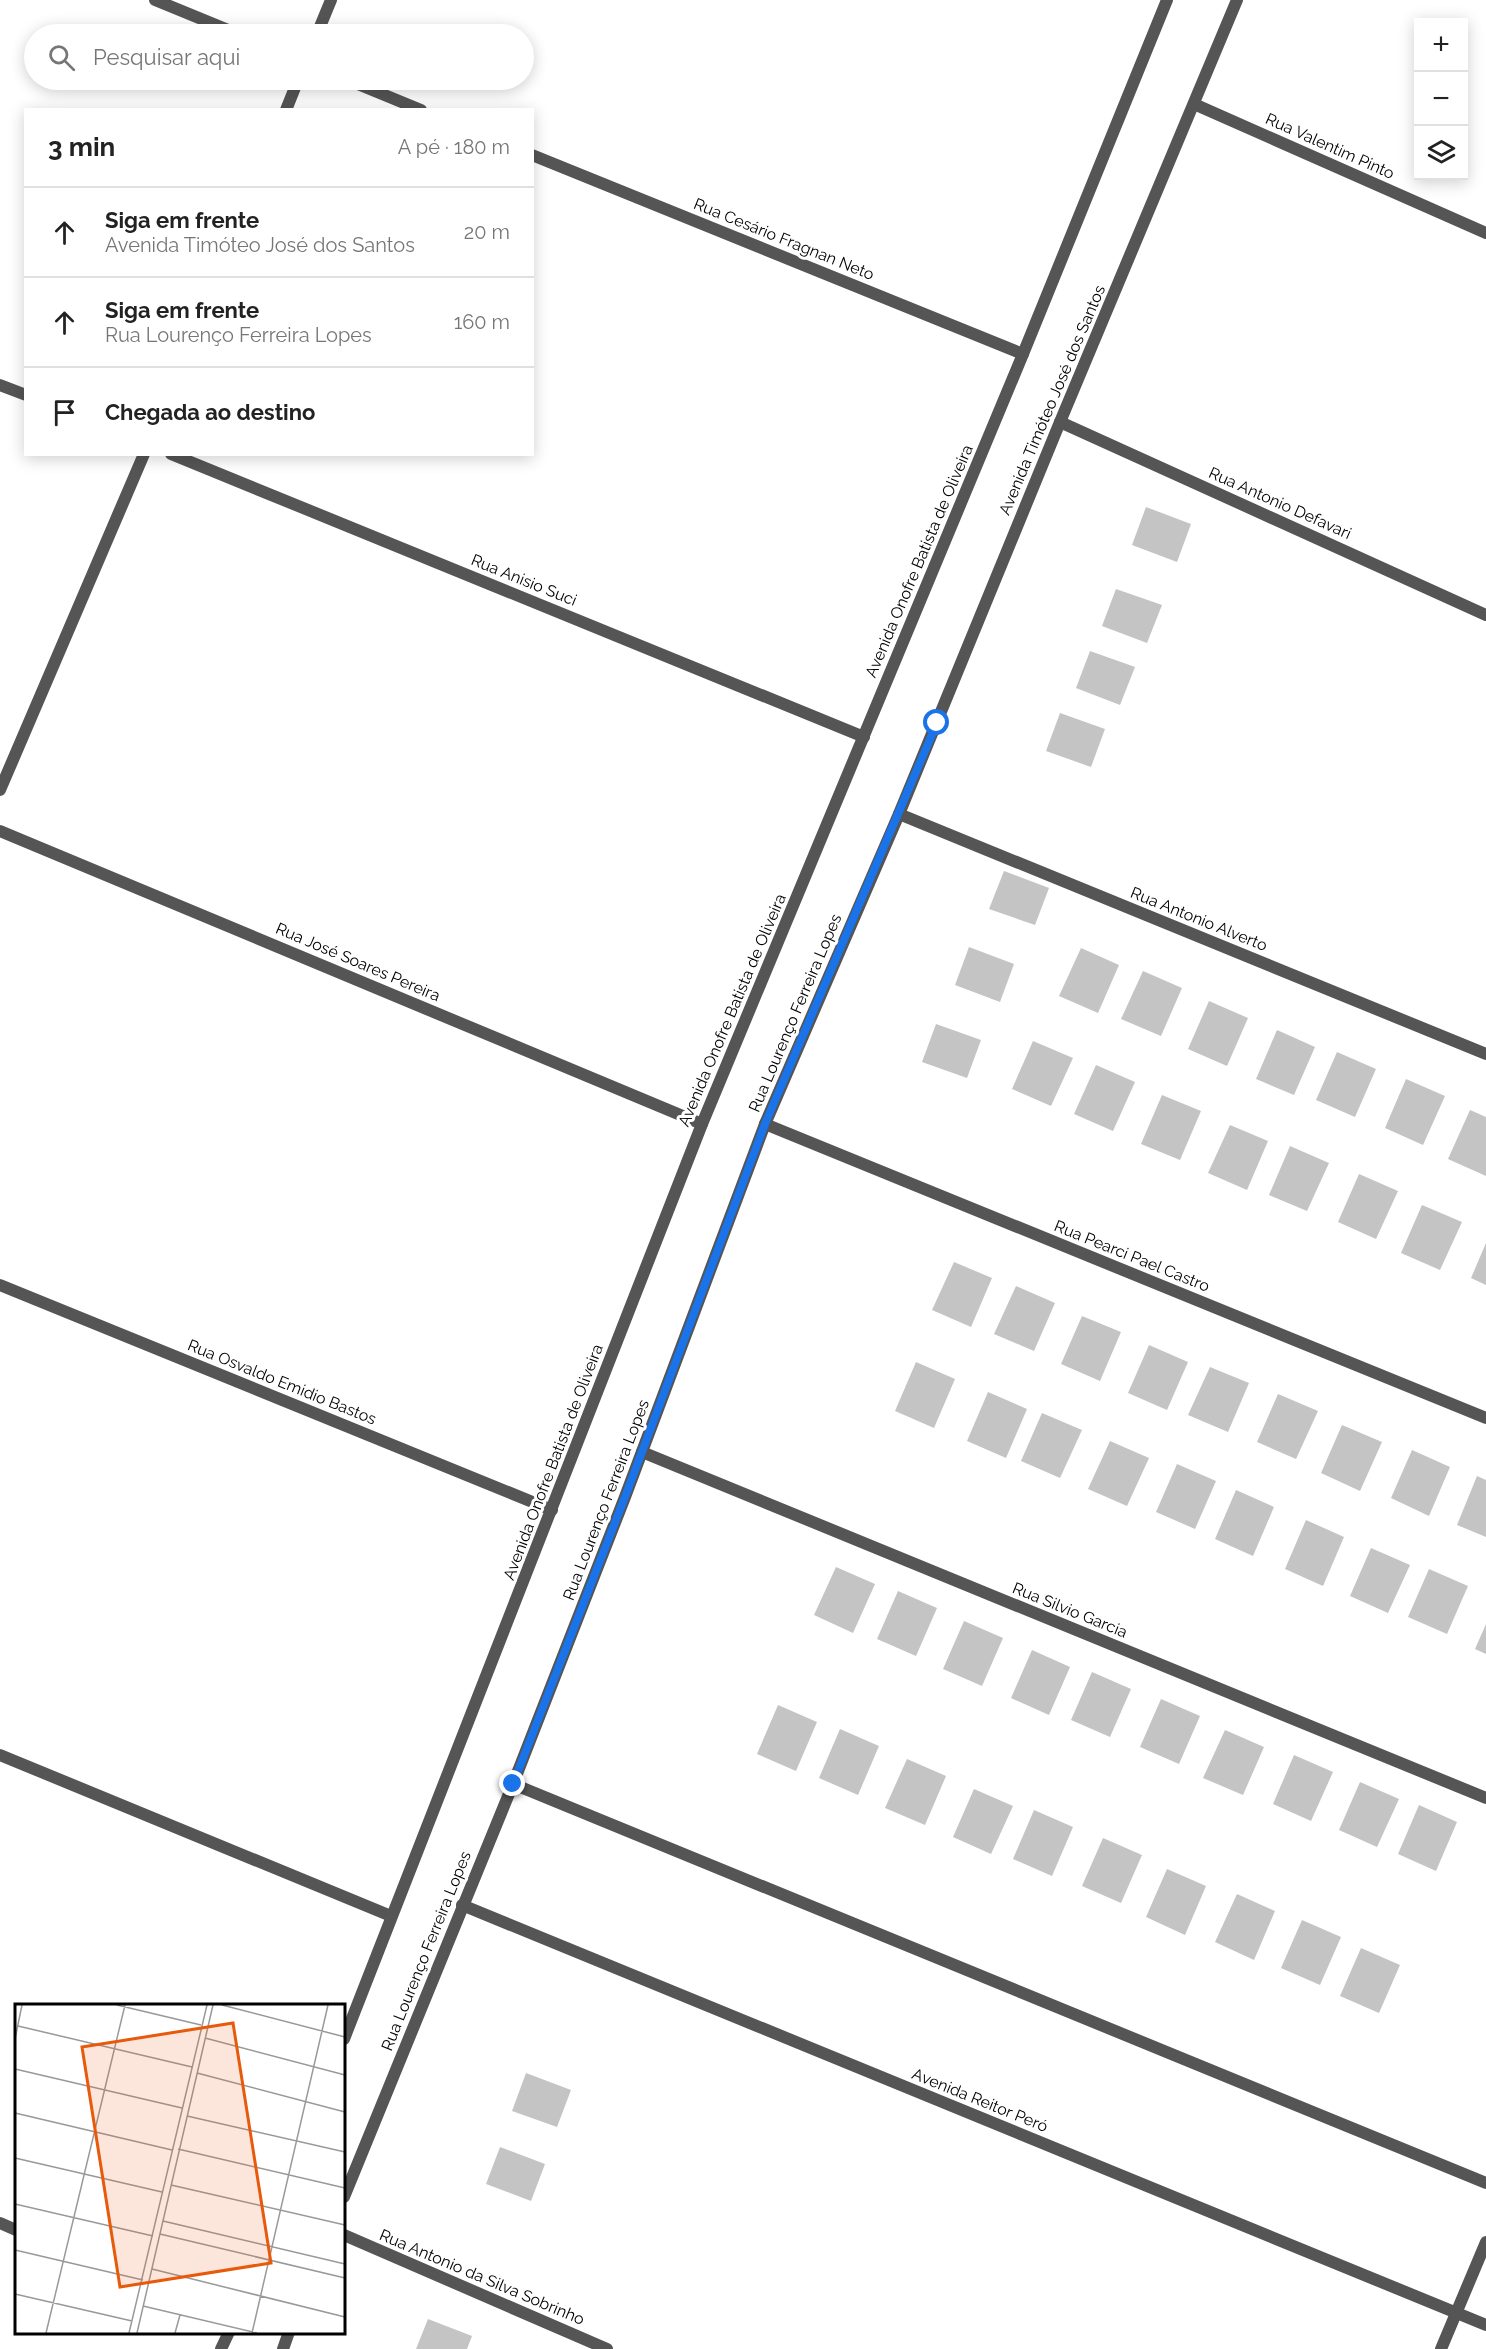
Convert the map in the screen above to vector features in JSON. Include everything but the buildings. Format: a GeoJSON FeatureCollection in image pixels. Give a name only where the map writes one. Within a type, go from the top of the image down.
{"type":"FeatureCollection","features":[{"type":"Feature","properties":{"kind":"street"},"geometry":{"type":"LineString","coordinates":[[154,0],[213,24]]}},
{"type":"Feature","properties":{"kind":"street"},"geometry":{"type":"LineString","coordinates":[[321,24],[331,0]]}},
{"type":"Feature","properties":{"kind":"street","name":"Avenida Onofre Batista de Oliveira"},"geometry":{"type":"LineString","coordinates":[[345,2036],[702,1124],[1023,354],[1167,0]]}},
{"type":"Feature","properties":{"kind":"street","name":"Avenida Timóteo José dos Santos"},"geometry":{"type":"LineString","coordinates":[[899,814],[1237,0]]}},
{"type":"Feature","properties":{"kind":"street"},"geometry":{"type":"LineString","coordinates":[[287,108],[294,90]]}},
{"type":"Feature","properties":{"kind":"street"},"geometry":{"type":"LineString","coordinates":[[372,90],[416,108]]}},
{"type":"Feature","properties":{"kind":"street","name":"Rua Valentim Pinto"},"geometry":{"type":"LineString","coordinates":[[1194,104],[1486,233]]}},
{"type":"Feature","properties":{"kind":"street","name":"Rua Cesário Fragnan Neto"},"geometry":{"type":"LineString","coordinates":[[534,156],[1023,354]]}},
{"type":"Feature","properties":{"kind":"street"},"geometry":{"type":"LineString","coordinates":[[0,385],[24,394]]}},
{"type":"Feature","properties":{"kind":"street","name":"Rua Antonio Defavari"},"geometry":{"type":"LineString","coordinates":[[1060,422],[1486,615]]}},
{"type":"Feature","properties":{"kind":"street"},"geometry":{"type":"LineString","coordinates":[[0,790],[143,456]]}},
{"type":"Feature","properties":{"kind":"street","name":"Rua Anisio Suci"},"geometry":{"type":"LineString","coordinates":[[176,456],[864,737]]}},
{"type":"Feature","properties":{"kind":"street","name":"Rua Antonio Alverto"},"geometry":{"type":"LineString","coordinates":[[899,814],[1486,1054]]}},
{"type":"Feature","properties":{"kind":"street","name":"Rua Lourenço Ferreira Lopes"},"geometry":{"type":"LineString","coordinates":[[345,2196],[513,1784],[642,1452],[765,1124],[899,814]]}},
{"type":"Feature","properties":{"kind":"street","name":"Rua José Soares Pereira"},"geometry":{"type":"LineString","coordinates":[[0,831],[702,1124]]}},
{"type":"Feature","properties":{"kind":"street","name":"Rua Pearci Pael Castro"},"geometry":{"type":"LineString","coordinates":[[765,1124],[1486,1418]]}},
{"type":"Feature","properties":{"kind":"street","name":"Rua Osvaldo Emidio Bastos"},"geometry":{"type":"LineString","coordinates":[[0,1285],[552,1510]]}},
{"type":"Feature","properties":{"kind":"street","name":"Rua Silvio Garcia"},"geometry":{"type":"LineString","coordinates":[[642,1452],[1486,1798]]}},
{"type":"Feature","properties":{"kind":"street"},"geometry":{"type":"LineString","coordinates":[[0,1755],[391,1916]]}},
{"type":"Feature","properties":{"kind":"street"},"geometry":{"type":"LineString","coordinates":[[513,1784],[1486,2183]]}},
{"type":"Feature","properties":{"kind":"street","name":"Avenida Reitor Peró"},"geometry":{"type":"LineString","coordinates":[[462,1905],[1486,2325]]}},
{"type":"Feature","properties":{"kind":"street"},"geometry":{"type":"LineString","coordinates":[[0,2223],[15,2230]]}},
{"type":"Feature","properties":{"kind":"street","name":"Rua Antonio da Silva Sobrinho"},"geometry":{"type":"LineString","coordinates":[[345,2235],[607,2349]]}},
{"type":"Feature","properties":{"kind":"street"},"geometry":{"type":"LineString","coordinates":[[1441,2349],[1486,2242]]}},
{"type":"Feature","properties":{"kind":"street"},"geometry":{"type":"LineString","coordinates":[[221,2349],[228,2334]]}},
{"type":"Feature","properties":{"kind":"street"},"geometry":{"type":"LineString","coordinates":[[283,2349],[288,2334]]}},
{"type":"Feature","properties":{"kind":"route"},"geometry":{"type":"LineString","coordinates":[[513,1784],[625,1497],[765,1124],[937,723]]}}]}
